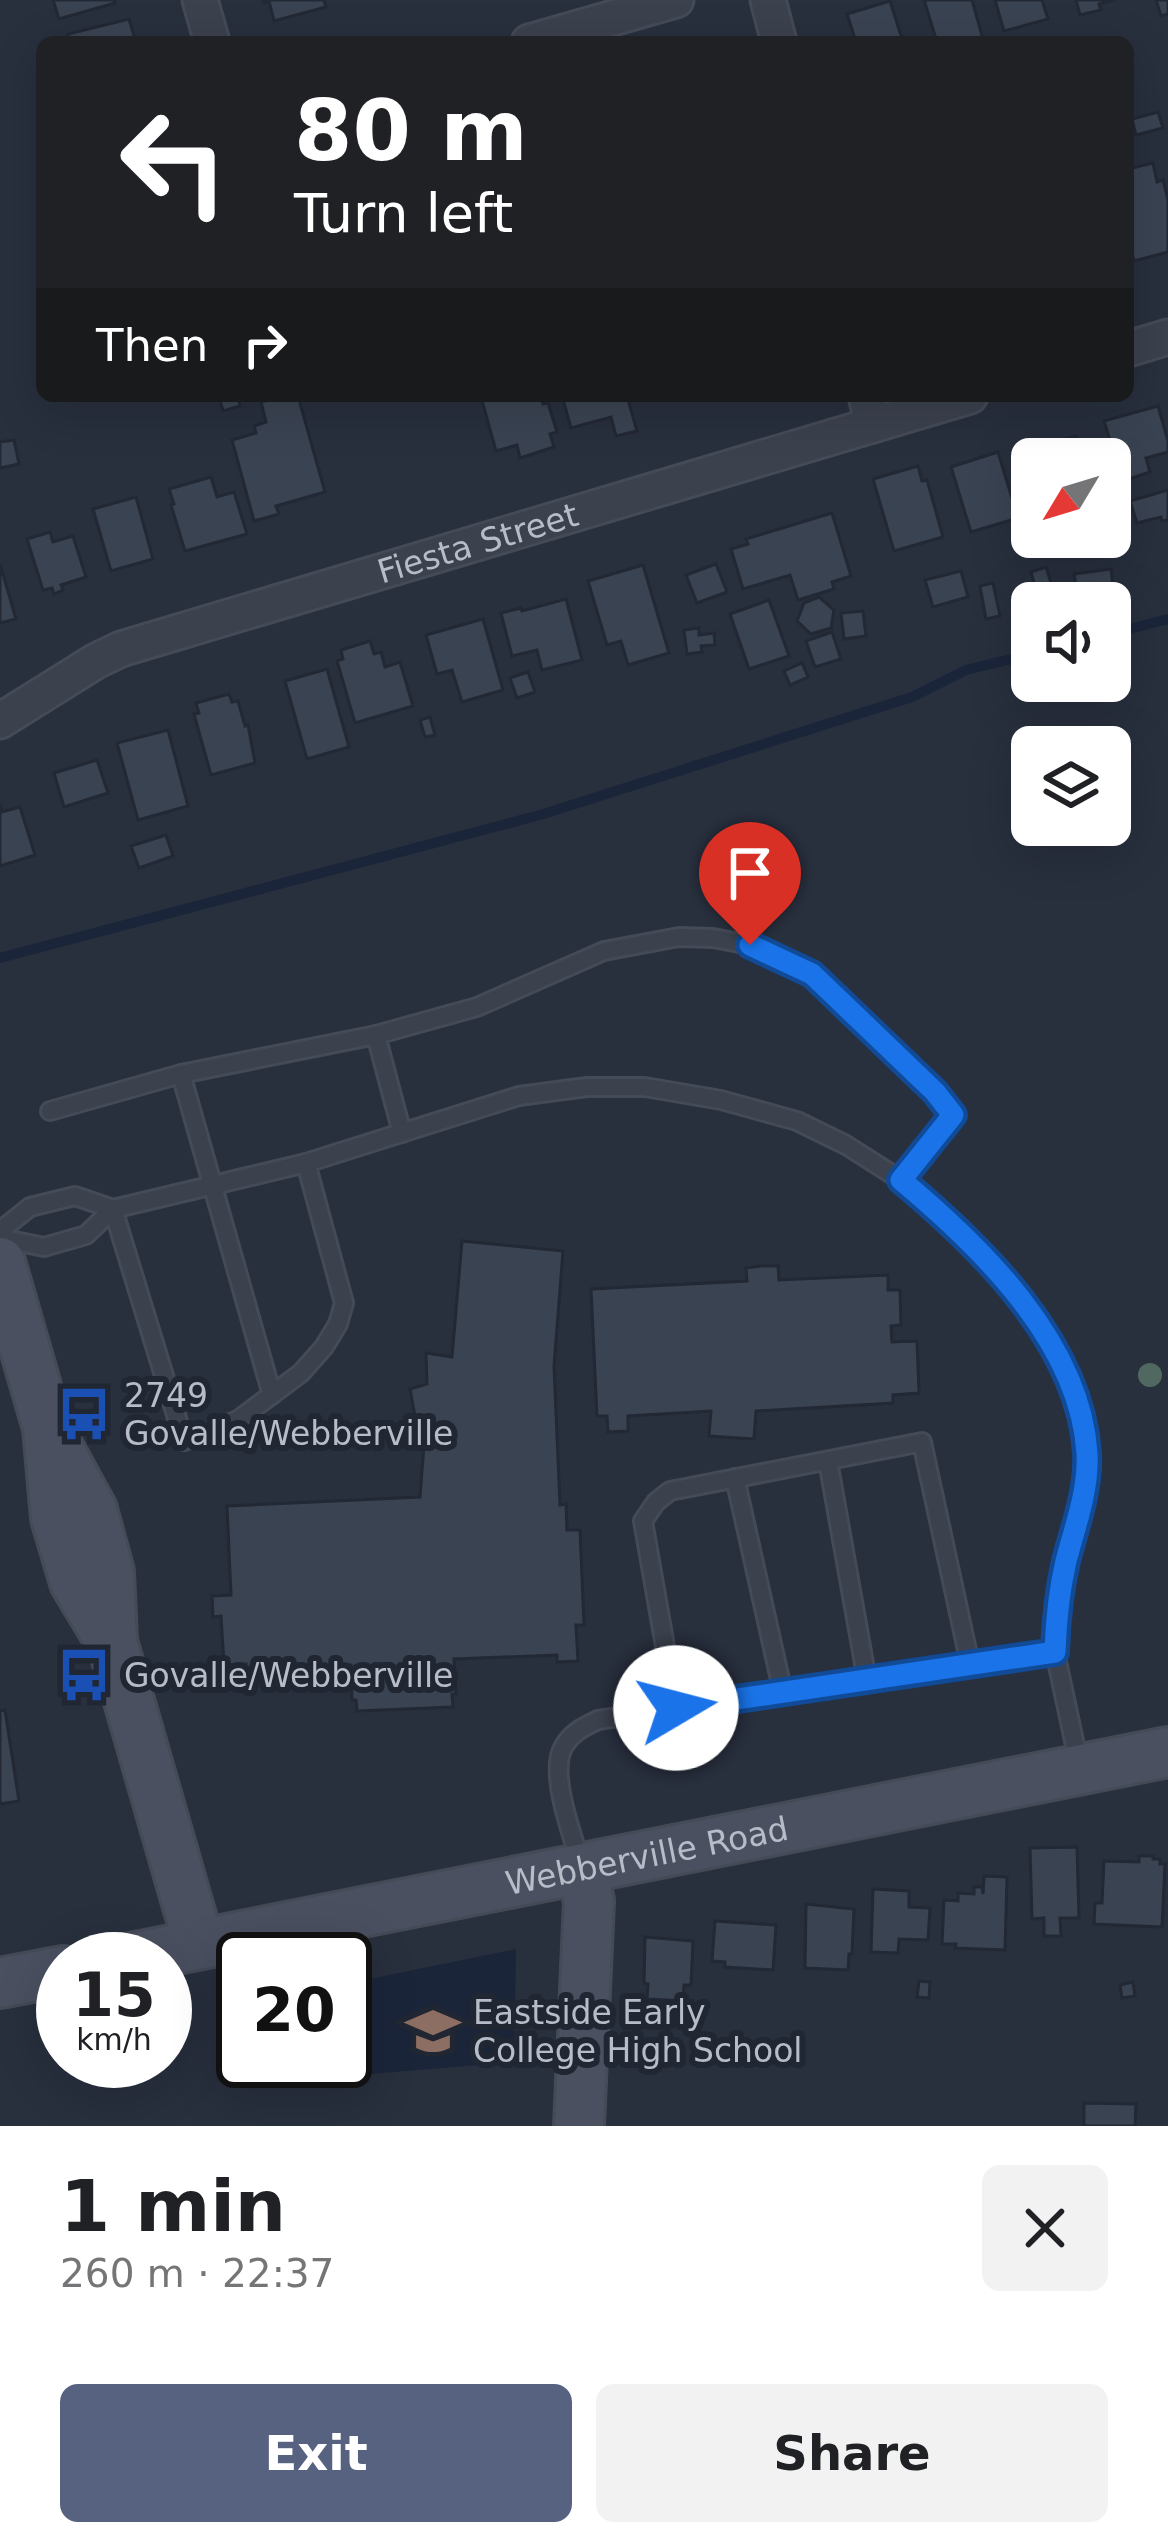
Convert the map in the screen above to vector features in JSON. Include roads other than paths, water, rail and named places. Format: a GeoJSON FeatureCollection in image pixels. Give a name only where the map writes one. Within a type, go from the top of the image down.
{"type":"FeatureCollection","features":[{"type":"Feature","properties":{"kind":"street"},"geometry":{"type":"LineString","coordinates":[[200,0],[210,36]]}},
{"type":"Feature","properties":{"kind":"street"},"geometry":{"type":"LineString","coordinates":[[550,36],[676,0]]}},
{"type":"Feature","properties":{"kind":"street"},"geometry":{"type":"LineString","coordinates":[[768,0],[777,36]]}},
{"type":"Feature","properties":{"kind":"street"},"geometry":{"type":"LineString","coordinates":[[1134,347],[1168,338]]}},
{"type":"Feature","properties":{"kind":"street","name":"Fiesta Street"},"geometry":{"type":"LineString","coordinates":[[0,721],[121,649],[870,411],[930,402]]}},
{"type":"Feature","properties":{"kind":"street"},"geometry":{"type":"LineString","coordinates":[[0,1262],[48,1428],[56,1518],[70,1567],[112,1646],[199,1944]]}},
{"type":"Feature","properties":{"kind":"street","name":"Webberville Road"},"geometry":{"type":"LineString","coordinates":[[192,1945],[1168,1752]]}},
{"type":"Feature","properties":{"kind":"street"},"geometry":{"type":"LineString","coordinates":[[579,2126],[589,1901],[582,1870]]}},
{"type":"Feature","properties":{"kind":"street"},"geometry":{"type":"LineString","coordinates":[[0,1983],[36,1976]]}},
{"type":"Feature","properties":{"kind":"lane"},"geometry":{"type":"LineString","coordinates":[[50,1111],[181,1074],[376,1035],[477,1007],[604,951],[680,937],[713,938],[750,945],[812,974],[953,1115],[901,1180]]}},
{"type":"Feature","properties":{"kind":"lane"},"geometry":{"type":"LineString","coordinates":[[376,1035],[402,1133]]}},
{"type":"Feature","properties":{"kind":"lane"},"geometry":{"type":"LineString","coordinates":[[181,1074],[272,1395]]}},
{"type":"Feature","properties":{"kind":"lane"},"geometry":{"type":"LineString","coordinates":[[0,1234],[44,1247],[86,1235],[112,1209],[306,1162],[519,1096],[587,1088],[645,1088],[739,1104],[796,1121],[846,1145],[901,1180],[960,1230],[1065,1366],[1087,1454],[1081,1508],[1056,1613],[1055,1652],[1081,1771]]}},
{"type":"Feature","properties":{"kind":"lane"},"geometry":{"type":"LineString","coordinates":[[112,1209],[184,1441],[238,1420],[301,1373],[338,1324],[344,1303],[306,1162]]}},
{"type":"Feature","properties":{"kind":"lane"},"geometry":{"type":"LineString","coordinates":[[0,1234],[30,1207],[75,1196],[112,1209]]}},
{"type":"Feature","properties":{"kind":"lane"},"geometry":{"type":"LineString","coordinates":[[676,1708],[643,1521],[656,1502],[670,1492],[922,1442],[970,1664]]}},
{"type":"Feature","properties":{"kind":"lane"},"geometry":{"type":"LineString","coordinates":[[828,1461],[867,1680]]}},
{"type":"Feature","properties":{"kind":"lane"},"geometry":{"type":"LineString","coordinates":[[735,1478],[782,1693]]}},
{"type":"Feature","properties":{"kind":"lane"},"geometry":{"type":"LineString","coordinates":[[582,1870],[558,1762],[562,1748],[582,1727],[598,1720],[1055,1652]]}},
{"type":"Feature","properties":{"kind":"water"},"geometry":{"type":"Polygon","coordinates":[[[516,1949],[514,2062],[372,2074],[372,1978],[516,1949]]]}},
{"type":"Feature","properties":{"kind":"waterway"},"geometry":{"type":"LineString","coordinates":[[1131,629],[1168,619]]}},
{"type":"Feature","properties":{"kind":"waterway"},"geometry":{"type":"LineString","coordinates":[[0,958],[540,815],[912,697],[966,670],[1011,659]]}},
{"type":"Feature","properties":{"kind":"place","name":"2749 Govalle/Webberville"},"geometry":{"type":"Point","coordinates":[84,1414]}},
{"type":"Feature","properties":{"kind":"place","name":"Govalle/Webberville"},"geometry":{"type":"Point","coordinates":[84,1675]}},
{"type":"Feature","properties":{"kind":"place","name":"Eastside Early College High School"},"geometry":{"type":"Point","coordinates":[433,2031]}}]}
